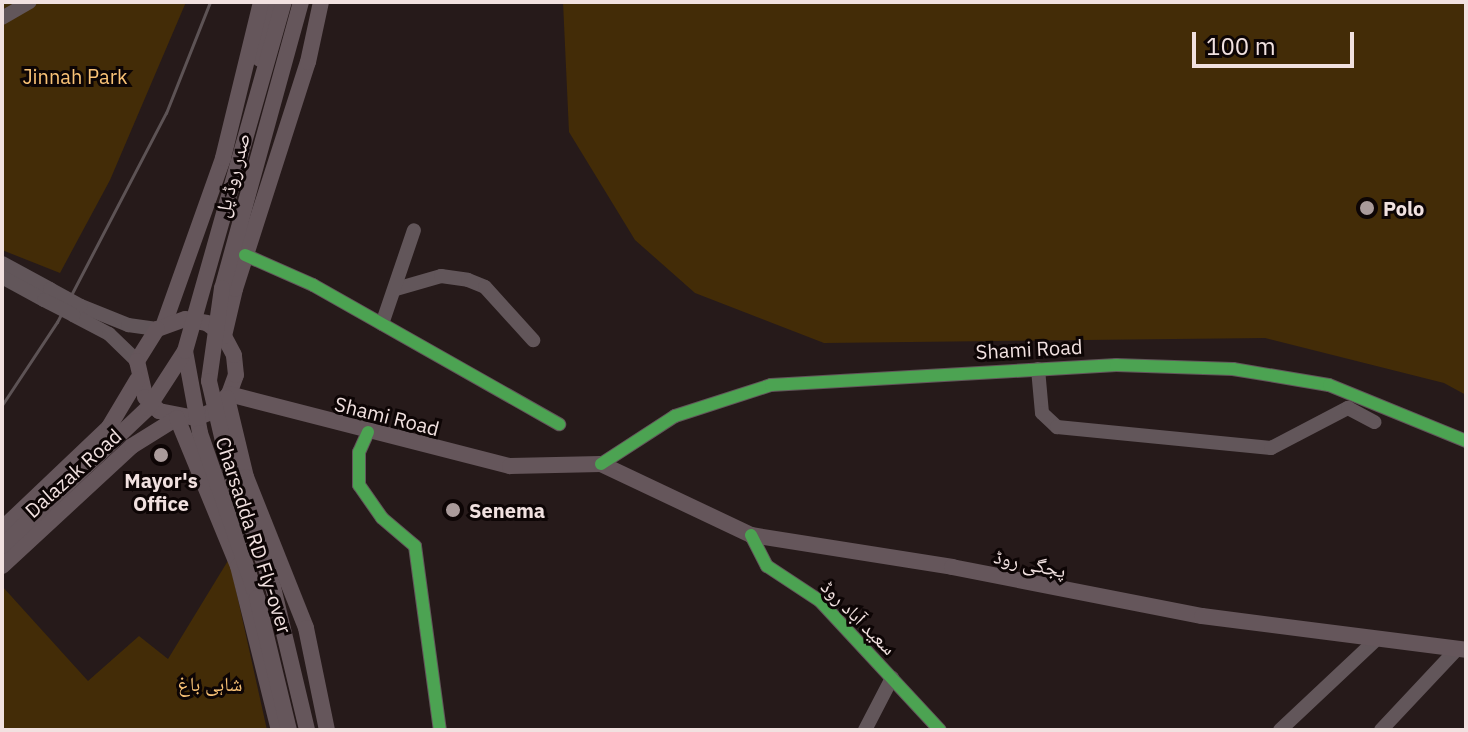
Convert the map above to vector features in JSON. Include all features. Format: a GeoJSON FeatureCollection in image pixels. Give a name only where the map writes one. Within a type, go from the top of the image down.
{"type":"FeatureCollection","features":[{"type":"Feature","properties":{"kind":"main road"},"geometry":{"type":"LineString","coordinates":[[228,396],[196,418],[177,418],[159,411],[137,380],[137,361],[160,327],[206,209],[223,158],[261,2]]}},
{"type":"Feature","properties":{"kind":"main road"},"geometry":{"type":"LineString","coordinates":[[223,158],[246,106],[273,2]]}},
{"type":"Feature","properties":{"kind":"main road","name":"صدر روڈ پل"},"geometry":{"type":"LineString","coordinates":[[185,351],[284,2]]}},
{"type":"Feature","properties":{"kind":"main road","name":"صدر روڈ پل"},"geometry":{"type":"LineString","coordinates":[[210,360],[222,288],[301,2]]}},
{"type":"Feature","properties":{"kind":"main road"},"geometry":{"type":"LineString","coordinates":[[224,336],[245,255],[270,184],[297,132],[324,2]]}},
{"type":"Feature","properties":{"kind":"main road"},"geometry":{"type":"LineString","coordinates":[[206,209],[224,231],[253,232]]}},
{"type":"Feature","properties":{"kind":"main road"},"geometry":{"type":"LineString","coordinates":[[160,327],[185,319],[207,323],[224,336],[234,355],[236,375],[228,396],[246,477],[306,628],[327,730]]}},
{"type":"Feature","properties":{"kind":"main road"},"geometry":{"type":"LineString","coordinates":[[2,546],[148,408],[185,351]]}},
{"type":"Feature","properties":{"kind":"main road","name":"Charsadda RD Fly-over"},"geometry":{"type":"LineString","coordinates":[[185,351],[200,433],[257,598],[289,730]]}},
{"type":"Feature","properties":{"kind":"main road","name":"Charsadda RD Fly-over"},"geometry":{"type":"LineString","coordinates":[[210,360],[218,428],[273,587],[307,730]]}},
{"type":"Feature","properties":{"kind":"main road","name":"Dalazak Road"},"geometry":{"type":"LineString","coordinates":[[2,529],[109,427],[137,380]]}},
{"type":"Feature","properties":{"kind":"main road","name":"Shami Road"},"geometry":{"type":"LineString","coordinates":[[228,396],[510,466],[601,464]]}},
{"type":"Feature","properties":{"kind":"main road"},"geometry":{"type":"LineString","coordinates":[[177,418],[238,566],[279,730]]}},
{"type":"Feature","properties":{"kind":"main road","name":"Dalazak Road"},"geometry":{"type":"LineString","coordinates":[[2,566],[132,446],[177,418]]}},
{"type":"Feature","properties":{"kind":"main road","name":"پجگی روڈ"},"geometry":{"type":"LineString","coordinates":[[601,464],[751,535],[952,567],[1188,613],[1462,649]]}},
{"type":"Feature","properties":{"kind":"street"},"geometry":{"type":"LineString","coordinates":[[2,18],[30,2]]}},
{"type":"Feature","properties":{"kind":"street"},"geometry":{"type":"LineString","coordinates":[[382,324],[414,230]]}},
{"type":"Feature","properties":{"kind":"street"},"geometry":{"type":"LineString","coordinates":[[245,255],[382,324],[559,424]]}},
{"type":"Feature","properties":{"kind":"street"},"geometry":{"type":"LineString","coordinates":[[2,263],[77,310],[109,334],[137,361]]}},
{"type":"Feature","properties":{"kind":"street"},"geometry":{"type":"LineString","coordinates":[[396,289],[441,276],[468,280],[485,287],[533,340]]}},
{"type":"Feature","properties":{"kind":"street"},"geometry":{"type":"LineString","coordinates":[[2,277],[47,294]]}},
{"type":"Feature","properties":{"kind":"street"},"geometry":{"type":"LineString","coordinates":[[77,310],[128,325],[160,327]]}},
{"type":"Feature","properties":{"kind":"street","name":"Shami Road"},"geometry":{"type":"LineString","coordinates":[[601,464],[675,416],[771,385],[1116,365],[1263,374],[1329,385],[1466,441]]}},
{"type":"Feature","properties":{"kind":"street"},"geometry":{"type":"LineString","coordinates":[[1038,369],[1042,413],[1057,427],[1271,448],[1348,408],[1374,422]]}},
{"type":"Feature","properties":{"kind":"street"},"geometry":{"type":"LineString","coordinates":[[368,432],[359,452],[359,485],[382,518],[415,546],[440,730]]}},
{"type":"Feature","properties":{"kind":"street","name":"سعید آباد روڈ"},"geometry":{"type":"LineString","coordinates":[[751,535],[767,566],[820,601],[940,730]]}},
{"type":"Feature","properties":{"kind":"street"},"geometry":{"type":"LineString","coordinates":[[1280,730],[1378,638]]}},
{"type":"Feature","properties":{"kind":"street"},"geometry":{"type":"LineString","coordinates":[[1381,730],[1462,649]]}},
{"type":"Feature","properties":{"kind":"street"},"geometry":{"type":"LineString","coordinates":[[865,730],[892,678]]}},
{"type":"Feature","properties":{"kind":"green space","name":"Jinnah Park"},"geometry":{"type":"Polygon","coordinates":[[[2,2],[186,2],[110,180],[60,273],[2,250],[2,2]]]}},
{"type":"Feature","properties":{"kind":"green space"},"geometry":{"type":"Polygon","coordinates":[[[563,2],[1466,2],[1466,395],[1444,383],[1265,338],[824,343],[695,293],[635,240],[569,132],[563,2]]]}},
{"type":"Feature","properties":{"kind":"green space","name":"شاہی باغ"},"geometry":{"type":"Polygon","coordinates":[[[229,559],[267,730],[2,730],[2,586],[88,681],[139,636],[168,659],[229,559]]]}},
{"type":"Feature","properties":{"kind":"railway"},"geometry":{"type":"LineString","coordinates":[[2,405],[57,322],[166,113],[210,2]]}},
{"type":"Feature","properties":{"kind":"cycle path"},"geometry":{"type":"LineString","coordinates":[[245,255],[313,285],[559,424]]}},
{"type":"Feature","properties":{"kind":"cycle path"},"geometry":{"type":"LineString","coordinates":[[601,464],[675,416],[771,385],[1116,365],[1233,369],[1329,385],[1466,441]]}},
{"type":"Feature","properties":{"kind":"cycle path"},"geometry":{"type":"LineString","coordinates":[[368,432],[359,452],[359,485],[382,518],[415,546],[440,730]]}},
{"type":"Feature","properties":{"kind":"cycle path"},"geometry":{"type":"LineString","coordinates":[[751,535],[767,566],[820,601],[940,730]]}},
{"type":"Feature","properties":{"kind":"place","name":"Polo"},"geometry":{"type":"Point","coordinates":[1367,208]}},
{"type":"Feature","properties":{"kind":"place","name":"Mayor's Office"},"geometry":{"type":"Point","coordinates":[161,455]}},
{"type":"Feature","properties":{"kind":"place","name":"Senema"},"geometry":{"type":"Point","coordinates":[453,510]}}]}
